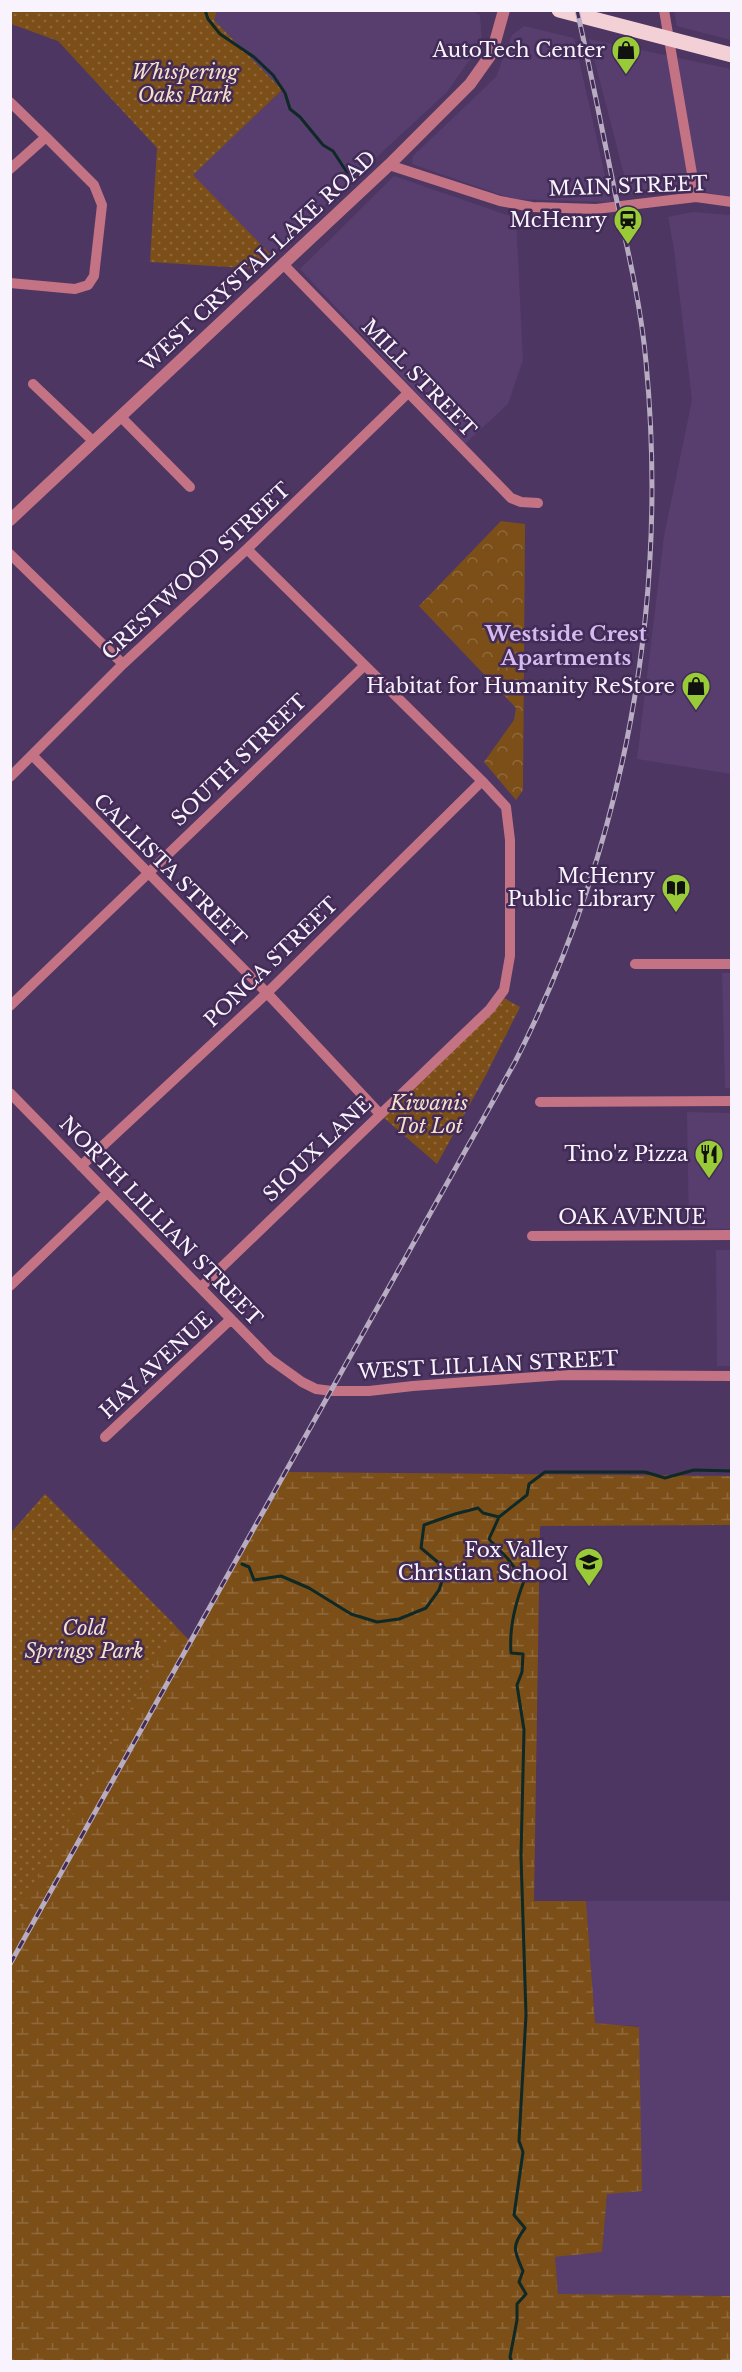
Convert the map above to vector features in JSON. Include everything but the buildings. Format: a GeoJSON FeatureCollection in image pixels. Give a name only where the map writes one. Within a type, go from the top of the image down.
{"type":"FeatureCollection","features":[{"type":"Feature","properties":{"kind":"main road"},"geometry":{"type":"LineString","coordinates":[[559,10],[732,55]]}},
{"type":"Feature","properties":{"kind":"street","name":"WEST CRYSTAL LAKE ROAD"},"geometry":{"type":"LineString","coordinates":[[10,520],[388,165],[470,84],[492,53],[504,10]]}},
{"type":"Feature","properties":{"kind":"street"},"geometry":{"type":"LineString","coordinates":[[664,10],[696,197]]}},
{"type":"Feature","properties":{"kind":"street"},"geometry":{"type":"LineString","coordinates":[[10,102],[94,185],[102,205],[94,276],[88,285],[75,289],[10,283]]}},
{"type":"Feature","properties":{"kind":"street"},"geometry":{"type":"LineString","coordinates":[[10,169],[46,137]]}},
{"type":"Feature","properties":{"kind":"street","name":"MAIN STREET"},"geometry":{"type":"LineString","coordinates":[[388,165],[500,201],[532,207],[596,209],[696,197],[732,202]]}},
{"type":"Feature","properties":{"kind":"street","name":"MILL STREET"},"geometry":{"type":"LineString","coordinates":[[283,264],[511,498],[521,502],[538,503]]}},
{"type":"Feature","properties":{"kind":"street"},"geometry":{"type":"LineString","coordinates":[[33,384],[94,442]]}},
{"type":"Feature","properties":{"kind":"street","name":"CRESTWOOD STREET"},"geometry":{"type":"LineString","coordinates":[[10,777],[123,664],[247,549],[408,393]]}},
{"type":"Feature","properties":{"kind":"street"},"geometry":{"type":"LineString","coordinates":[[121,417],[190,487]]}},
{"type":"Feature","properties":{"kind":"street","name":"SIOUX LANE"},"geometry":{"type":"LineString","coordinates":[[201,1287],[490,1009],[504,990],[510,956],[510,840],[506,807],[247,549]]}},
{"type":"Feature","properties":{"kind":"street"},"geometry":{"type":"LineString","coordinates":[[10,554],[123,664]]}},
{"type":"Feature","properties":{"kind":"street","name":"SOUTH STREET"},"geometry":{"type":"LineString","coordinates":[[10,1006],[364,666]]}},
{"type":"Feature","properties":{"kind":"street","name":"CALLISTA STREET"},"geometry":{"type":"LineString","coordinates":[[33,756],[267,993],[380,1114]]}},
{"type":"Feature","properties":{"kind":"street","name":"PONCA STREET"},"geometry":{"type":"LineString","coordinates":[[81,1166],[267,993],[482,781]]}},
{"type":"Feature","properties":{"kind":"street"},"geometry":{"type":"LineString","coordinates":[[635,964],[732,964]]}},
{"type":"Feature","properties":{"kind":"street","name":"NORTH LILLIAN STREET"},"geometry":{"type":"LineString","coordinates":[[10,1093],[106,1194],[201,1287],[270,1359],[287,1373]]}},
{"type":"Feature","properties":{"kind":"street"},"geometry":{"type":"LineString","coordinates":[[540,1102],[732,1101]]}},
{"type":"Feature","properties":{"kind":"street"},"geometry":{"type":"LineString","coordinates":[[10,1286],[106,1194]]}},
{"type":"Feature","properties":{"kind":"street","name":"OAK AVENUE"},"geometry":{"type":"LineString","coordinates":[[532,1236],[732,1235]]}},
{"type":"Feature","properties":{"kind":"street","name":"HAY AVENUE"},"geometry":{"type":"LineString","coordinates":[[105,1437],[231,1319]]}},
{"type":"Feature","properties":{"kind":"street","name":"WEST LILLIAN STREET"},"geometry":{"type":"LineString","coordinates":[[287,1373],[316,1389],[332,1391],[369,1391],[563,1375],[732,1376]]}},
{"type":"Feature","properties":{"kind":"shaded area"},"geometry":{"type":"Polygon","coordinates":[[[470,10],[480,15],[482,42],[447,92],[271,255],[192,175],[282,90],[214,20],[217,11],[470,10]]]}},
{"type":"Feature","properties":{"kind":"shaded area"},"geometry":{"type":"Polygon","coordinates":[[[674,11],[731,11],[731,40],[677,26],[674,11]]]}},
{"type":"Feature","properties":{"kind":"shaded area"},"geometry":{"type":"Polygon","coordinates":[[[524,26],[574,38],[611,202],[513,199],[412,164],[413,156],[496,77],[512,35],[524,26]]]}},
{"type":"Feature","properties":{"kind":"shaded area"},"geometry":{"type":"Polygon","coordinates":[[[589,39],[731,69],[731,198],[688,188],[629,194],[589,39]]]}},
{"type":"Feature","properties":{"kind":"shaded area"},"geometry":{"type":"Polygon","coordinates":[[[394,176],[516,218],[523,360],[508,404],[465,444],[300,269],[394,176]]]}},
{"type":"Feature","properties":{"kind":"shaded area"},"geometry":{"type":"Polygon","coordinates":[[[692,212],[731,215],[731,774],[637,759],[664,536],[692,400],[668,217],[692,212]]]}},
{"type":"Feature","properties":{"kind":"shaded area"},"geometry":{"type":"Polygon","coordinates":[[[722,973],[731,973],[731,1088],[725,1088],[722,973]]]}},
{"type":"Feature","properties":{"kind":"shaded area"},"geometry":{"type":"Polygon","coordinates":[[[687,1112],[731,1113],[731,1229],[689,1228],[687,1112]]]}},
{"type":"Feature","properties":{"kind":"shaded area"},"geometry":{"type":"Polygon","coordinates":[[[716,1250],[731,1250],[731,1366],[717,1366],[716,1250]]]}},
{"type":"Feature","properties":{"kind":"shaded area"},"geometry":{"type":"Polygon","coordinates":[[[586,1901],[731,1901],[731,2296],[558,2295],[555,2257],[602,2252],[607,2193],[642,2191],[638,2026],[595,2024],[586,1901]]]}},
{"type":"Feature","properties":{"kind":"green space","name":"Whispering Oaks Park"},"geometry":{"type":"Polygon","coordinates":[[[10,11],[217,11],[214,20],[282,90],[193,175],[271,255],[259,269],[150,262],[157,148],[58,41],[11,24],[10,11]]]}},
{"type":"Feature","properties":{"kind":"green space"},"geometry":{"type":"Polygon","coordinates":[[[501,521],[525,524],[523,790],[516,800],[484,762],[514,720],[516,708],[419,606],[501,521]]]}},
{"type":"Feature","properties":{"kind":"green space","name":"Kiwanis Tot Lot"},"geometry":{"type":"Polygon","coordinates":[[[504,998],[520,1007],[437,1164],[383,1117],[504,998]]]}},
{"type":"Feature","properties":{"kind":"green space"},"geometry":{"type":"Polygon","coordinates":[[[286,1472],[731,1476],[731,1525],[540,1526],[534,1901],[586,1901],[595,2023],[639,2027],[642,2191],[607,2194],[602,2252],[555,2257],[558,2294],[731,2296],[731,2361],[11,2362],[11,1533],[45,1494],[191,1642],[286,1472]]]}},
{"type":"Feature","properties":{"kind":"green space","name":"Cold Springs Park"},"geometry":{"type":"Polygon","coordinates":[[[45,1494],[176,1626],[11,1926],[11,1533],[45,1494]]]}},
{"type":"Feature","properties":{"kind":"waterway"},"geometry":{"type":"LineString","coordinates":[[205,10],[208,19],[220,34],[254,57],[273,75],[285,93],[290,109],[300,117],[323,145],[333,151],[350,177]]}},
{"type":"Feature","properties":{"kind":"waterway"},"geometry":{"type":"LineString","coordinates":[[242,1564],[249,1567],[254,1580],[281,1576],[309,1588],[351,1614],[377,1622],[399,1619],[426,1608],[439,1590],[446,1569],[421,1548],[424,1525],[478,1508],[483,1513],[499,1517],[527,1495],[529,1484],[545,1472],[645,1472],[665,1478],[694,1470],[732,1471]]}},
{"type":"Feature","properties":{"kind":"waterway"},"geometry":{"type":"LineString","coordinates":[[499,1517],[489,1539],[524,1581],[513,1616],[511,1653],[523,1654],[522,1672],[517,1685],[524,1730],[521,1856],[526,2015],[519,2141],[523,2152],[514,2215],[525,2228],[515,2249],[523,2271],[519,2282],[526,2294],[517,2304],[517,2320],[510,2357],[512,2362]]}},
{"type":"Feature","properties":{"kind":"railway"},"geometry":{"type":"LineString","coordinates":[[10,1964],[515,1062],[553,980],[585,896],[611,809],[630,722],[644,633],[651,543],[651,453],[646,362],[637,299],[577,10]]}},
{"type":"Feature","properties":{"kind":"place","name":"AutoTech Center"},"geometry":{"type":"Point","coordinates":[626,76]}},
{"type":"Feature","properties":{"kind":"place","name":"McHenry"},"geometry":{"type":"Point","coordinates":[628,246]}},
{"type":"Feature","properties":{"kind":"place","name":"Habitat for Humanity ReStore"},"geometry":{"type":"Point","coordinates":[696,712]}},
{"type":"Feature","properties":{"kind":"place","name":"McHenry Public Library"},"geometry":{"type":"Point","coordinates":[676,914]}},
{"type":"Feature","properties":{"kind":"place","name":"Tino'z Pizza"},"geometry":{"type":"Point","coordinates":[709,1180]}},
{"type":"Feature","properties":{"kind":"place","name":"Fox Valley Christian School"},"geometry":{"type":"Point","coordinates":[589,1588]}},
{"type":"Feature","properties":{"kind":"district","name":"Westside Crest Apartments"},"geometry":{"type":"Point","coordinates":[566,646]}}]}
